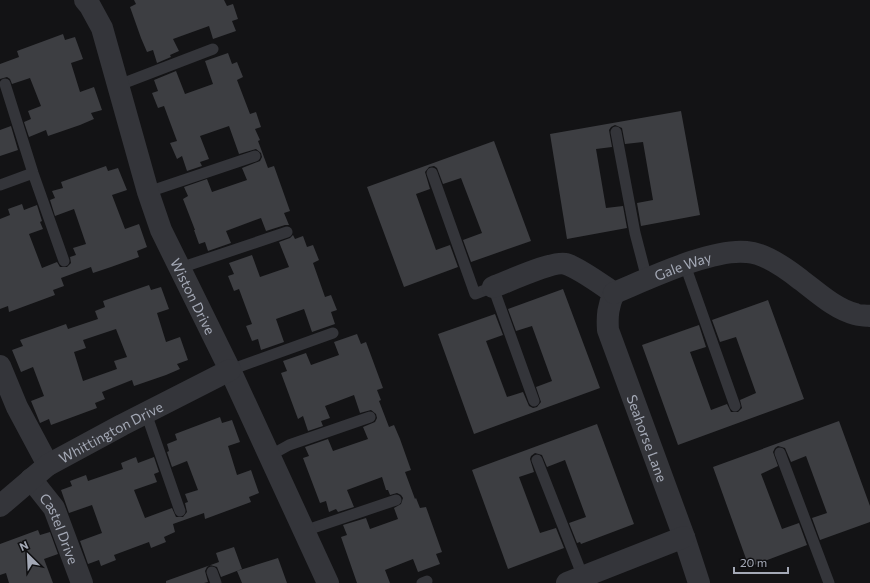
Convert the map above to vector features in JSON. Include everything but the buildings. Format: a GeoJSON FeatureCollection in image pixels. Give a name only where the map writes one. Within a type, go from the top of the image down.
{"type":"FeatureCollection","features":[{"type":"Feature","properties":{"kind":"street","name":"Wiston Drive"},"geometry":{"type":"LineString","coordinates":[[92,2],[102,28],[148,192],[161,230],[230,370],[328,583]]}},
{"type":"Feature","properties":{"kind":"street","name":"Gale Way"},"geometry":{"type":"LineString","coordinates":[[614,293],[685,265],[726,252],[748,252],[768,259],[789,270],[833,304],[855,314],[870,316]]}},
{"type":"Feature","properties":{"kind":"street"},"geometry":{"type":"LineString","coordinates":[[493,287],[551,265],[565,263],[614,293]]}},
{"type":"Feature","properties":{"kind":"street","name":"Seahorse Lane"},"geometry":{"type":"LineString","coordinates":[[614,293],[609,302],[607,314],[608,330],[684,536],[699,583]]}},
{"type":"Feature","properties":{"kind":"street"},"geometry":{"type":"LineString","coordinates":[[0,366],[17,407],[48,465]]}},
{"type":"Feature","properties":{"kind":"street","name":"Whittington Drive"},"geometry":{"type":"LineString","coordinates":[[0,506],[48,465],[230,370]]}},
{"type":"Feature","properties":{"kind":"street","name":"Castel Drive"},"geometry":{"type":"LineString","coordinates":[[31,479],[54,508],[82,583]]}},
{"type":"Feature","properties":{"kind":"street"},"geometry":{"type":"LineString","coordinates":[[575,580],[684,536]]}},
{"type":"Feature","properties":{"kind":"lane"},"geometry":{"type":"LineString","coordinates":[[119,85],[213,49]]}},
{"type":"Feature","properties":{"kind":"lane"},"geometry":{"type":"LineString","coordinates":[[5,84],[33,173],[64,261]]}},
{"type":"Feature","properties":{"kind":"lane"},"geometry":{"type":"LineString","coordinates":[[616,132],[635,233],[647,279]]}},
{"type":"Feature","properties":{"kind":"lane"},"geometry":{"type":"LineString","coordinates":[[148,192],[255,156]]}},
{"type":"Feature","properties":{"kind":"lane"},"geometry":{"type":"LineString","coordinates":[[0,185],[33,173]]}},
{"type":"Feature","properties":{"kind":"lane"},"geometry":{"type":"LineString","coordinates":[[432,174],[475,294],[493,287],[534,401]]}},
{"type":"Feature","properties":{"kind":"lane"},"geometry":{"type":"LineString","coordinates":[[180,268],[288,232]]}},
{"type":"Feature","properties":{"kind":"lane"},"geometry":{"type":"LineString","coordinates":[[685,265],[735,406]]}},
{"type":"Feature","properties":{"kind":"lane"},"geometry":{"type":"LineString","coordinates":[[230,370],[333,333]]}},
{"type":"Feature","properties":{"kind":"lane"},"geometry":{"type":"LineString","coordinates":[[146,413],[180,511]]}},
{"type":"Feature","properties":{"kind":"lane"},"geometry":{"type":"LineString","coordinates":[[269,456],[289,445],[370,417]]}},
{"type":"Feature","properties":{"kind":"lane"},"geometry":{"type":"LineString","coordinates":[[780,453],[829,583]]}},
{"type":"Feature","properties":{"kind":"lane"},"geometry":{"type":"LineString","coordinates":[[537,460],[575,580]]}},
{"type":"Feature","properties":{"kind":"lane"},"geometry":{"type":"LineString","coordinates":[[304,531],[396,500]]}}]}
